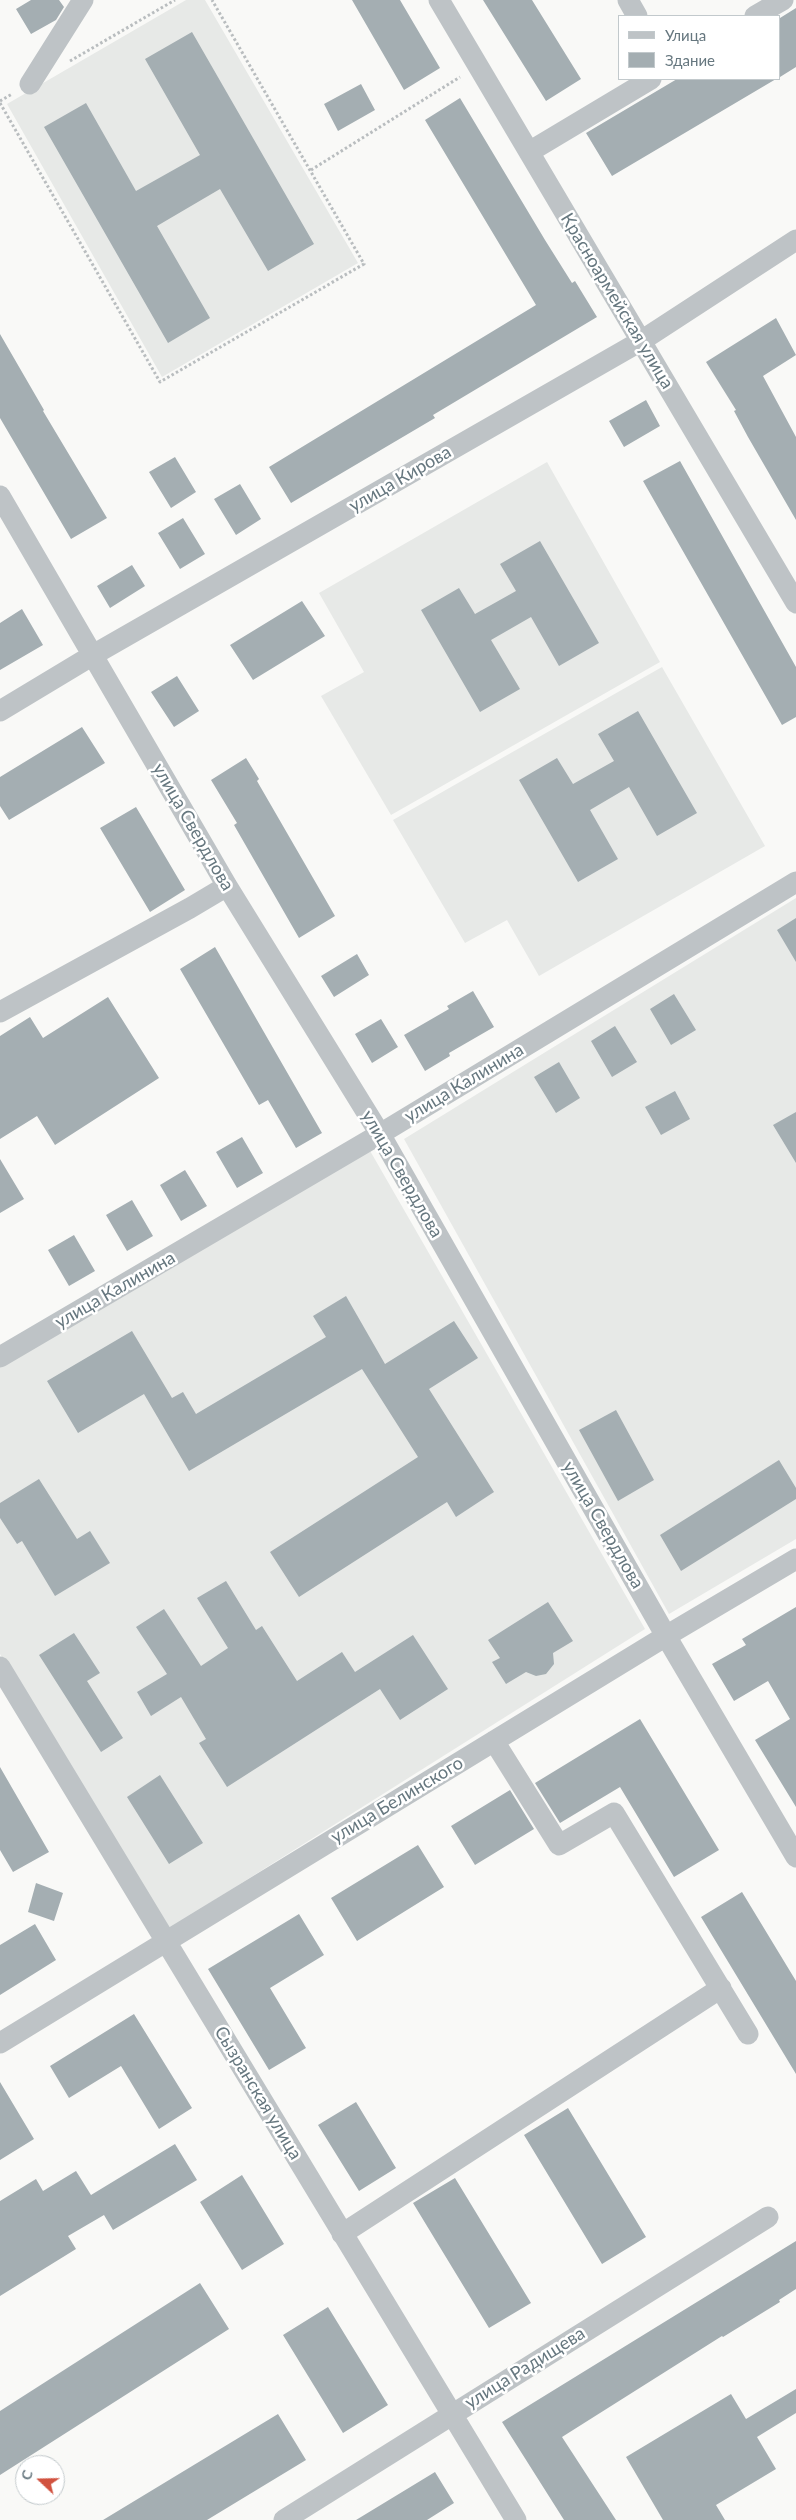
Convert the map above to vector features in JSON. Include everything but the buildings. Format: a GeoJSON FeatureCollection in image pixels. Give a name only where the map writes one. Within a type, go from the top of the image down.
{"type":"FeatureCollection","features":[{"type":"Feature","properties":{"kind":"street"},"geometry":{"type":"LineString","coordinates":[[30,84],[83,0]]}},
{"type":"Feature","properties":{"kind":"street","name":"Красноармейская улица"},"geometry":{"type":"LineString","coordinates":[[438,0],[796,603]]}},
{"type":"Feature","properties":{"kind":"street"},"geometry":{"type":"LineString","coordinates":[[628,0],[636,15]]}},
{"type":"Feature","properties":{"kind":"street"},"geometry":{"type":"LineString","coordinates":[[757,15],[782,0]]}},
{"type":"Feature","properties":{"kind":"street"},"geometry":{"type":"LineString","coordinates":[[528,152],[648,80]]}},
{"type":"Feature","properties":{"kind":"street","name":"улица Кирова"},"geometry":{"type":"LineString","coordinates":[[0,711],[93,655],[641,341],[796,240]]}},
{"type":"Feature","properties":{"kind":"street","name":"улица Свердлова"},"geometry":{"type":"LineString","coordinates":[[0,496],[227,886],[380,1134],[666,1636],[796,1857]]}},
{"type":"Feature","properties":{"kind":"street","name":"улица Калинина"},"geometry":{"type":"LineString","coordinates":[[0,1358],[380,1134],[796,882]]}},
{"type":"Feature","properties":{"kind":"street"},"geometry":{"type":"LineString","coordinates":[[0,1012],[227,886]]}},
{"type":"Feature","properties":{"kind":"street","name":"улица Белинского"},"geometry":{"type":"LineString","coordinates":[[0,2043],[666,1636],[796,1559]]}},
{"type":"Feature","properties":{"kind":"street","name":"Сызранская улица"},"geometry":{"type":"LineString","coordinates":[[0,1667],[516,2520]]}},
{"type":"Feature","properties":{"kind":"street"},"geometry":{"type":"LineString","coordinates":[[494,1741],[559,1845],[614,1813],[748,2034]]}},
{"type":"Feature","properties":{"kind":"street"},"geometry":{"type":"LineString","coordinates":[[342,2234],[721,1988]]}},
{"type":"Feature","properties":{"kind":"street","name":"улица Радищева"},"geometry":{"type":"LineString","coordinates":[[284,2520],[768,2217]]}},
{"type":"Feature","properties":{"kind":"path"},"geometry":{"type":"LineString","coordinates":[[64,64],[175,0]]}},
{"type":"Feature","properties":{"kind":"path"},"geometry":{"type":"LineString","coordinates":[[30,84],[0,102],[160,382],[364,264],[212,0]]}},
{"type":"Feature","properties":{"kind":"path"},"geometry":{"type":"LineString","coordinates":[[310,170],[478,66]]}},
{"type":"Feature","properties":{"kind":"shaded area"},"geometry":{"type":"Polygon","coordinates":[[[186,0],[205,0],[358,263],[162,377],[7,104],[186,0]]]}},
{"type":"Feature","properties":{"kind":"shaded area"},"geometry":{"type":"Polygon","coordinates":[[[547,462],[660,662],[391,815],[321,696],[364,672],[319,593],[547,462]]]}},
{"type":"Feature","properties":{"kind":"shaded area"},"geometry":{"type":"Polygon","coordinates":[[[662,667],[765,846],[539,976],[507,920],[465,943],[393,820],[662,667]]]}},
{"type":"Feature","properties":{"kind":"shaded area"},"geometry":{"type":"Polygon","coordinates":[[[796,898],[796,1539],[669,1614],[404,1139],[796,898]]]}},
{"type":"Feature","properties":{"kind":"shaded area"},"geometry":{"type":"Polygon","coordinates":[[[369,1149],[645,1629],[167,1930],[0,1654],[0,1364],[369,1149]]]}}]}
